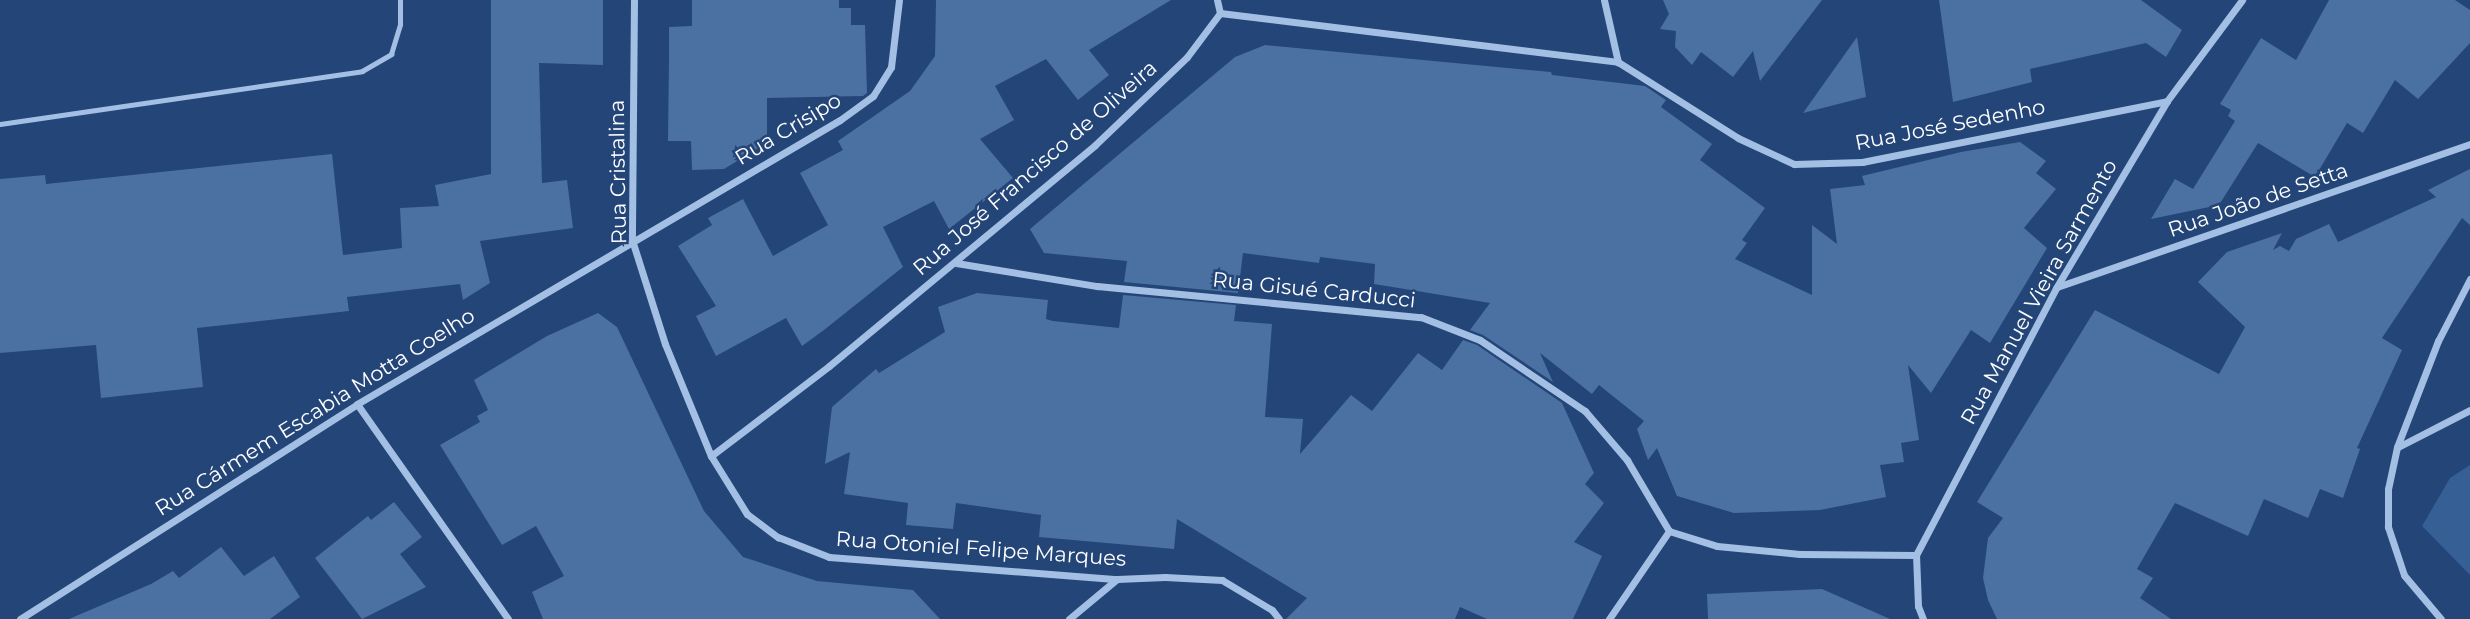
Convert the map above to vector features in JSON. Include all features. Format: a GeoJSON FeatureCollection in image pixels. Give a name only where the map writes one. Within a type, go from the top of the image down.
{"type":"FeatureCollection","features":[{"type":"Feature","properties":{"kind":"street","name":"Rua Cristalina"},"geometry":{"type":"LineString","coordinates":[[634,0],[632,240],[665,344],[711,456]]}},
{"type":"Feature","properties":{"kind":"street","name":"Rua Crisipo"},"geometry":{"type":"LineString","coordinates":[[632,240],[840,120],[873,96],[891,66],[899,0]]}},
{"type":"Feature","properties":{"kind":"street"},"geometry":{"type":"LineString","coordinates":[[1217,0],[1220,13],[1618,62],[1604,0]]}},
{"type":"Feature","properties":{"kind":"street","name":"Rua Manuel Vieira Sarmento"},"geometry":{"type":"LineString","coordinates":[[1921,618],[1916,555],[2056,288],[2167,101],[2242,0]]}},
{"type":"Feature","properties":{"kind":"street","name":"Rua José Francisco de Oliveira"},"geometry":{"type":"LineString","coordinates":[[711,456],[829,366],[1095,145],[1187,57],[1220,13]]}},
{"type":"Feature","properties":{"kind":"street","name":"Rua José Sedenho"},"geometry":{"type":"LineString","coordinates":[[1618,62],[1738,138],[1794,163],[1862,162],[2167,101]]}},
{"type":"Feature","properties":{"kind":"street","name":"Rua João de Setta"},"geometry":{"type":"LineString","coordinates":[[2056,288],[2470,144]]}},
{"type":"Feature","properties":{"kind":"street","name":"Rua Cármem Escabia Motta Coelho"},"geometry":{"type":"LineString","coordinates":[[20,619],[357,404],[632,240]]}},
{"type":"Feature","properties":{"kind":"street","name":"Rua Gisué Carducci"},"geometry":{"type":"LineString","coordinates":[[956,263],[1097,286],[1421,317],[1480,340],[1585,411],[1627,460],[1669,531]]}},
{"type":"Feature","properties":{"kind":"street"},"geometry":{"type":"LineString","coordinates":[[2441,619],[2404,575],[2388,527],[2388,489],[2397,447],[2438,341],[2470,279]]}},
{"type":"Feature","properties":{"kind":"street"},"geometry":{"type":"LineString","coordinates":[[357,404],[509,619]]}},
{"type":"Feature","properties":{"kind":"street"},"geometry":{"type":"LineString","coordinates":[[2397,447],[2470,410]]}},
{"type":"Feature","properties":{"kind":"street","name":"Rua Otoniel Felipe Marques"},"geometry":{"type":"LineString","coordinates":[[711,456],[747,514],[778,537],[830,557],[1117,579],[1165,577],[1222,580],[1272,610],[1279,619]]}},
{"type":"Feature","properties":{"kind":"street"},"geometry":{"type":"LineString","coordinates":[[1609,619],[1669,531],[1717,546],[1800,554],[1916,555]]}},
{"type":"Feature","properties":{"kind":"street"},"geometry":{"type":"LineString","coordinates":[[1069,619],[1117,579]]}},
{"type":"Feature","properties":{"kind":"lane"},"geometry":{"type":"LineString","coordinates":[[0,124],[362,71],[391,54],[400,24],[400,0]]}},
{"type":"Feature","properties":{"kind":"shaded area"},"geometry":{"type":"Polygon","coordinates":[[[2470,465],[2470,575],[2422,526],[2450,478],[2470,465]]]}},
{"type":"Feature","properties":{"kind":"building"},"geometry":{"type":"Polygon","coordinates":[[[491,0],[603,0],[603,65],[539,63],[542,183],[567,180],[573,228],[480,241],[490,283],[463,300],[460,284],[347,297],[349,311],[197,328],[203,387],[101,398],[96,345],[0,353],[0,179],[45,175],[46,184],[332,154],[343,255],[402,248],[400,208],[439,206],[435,185],[491,174],[491,0]]]}},
{"type":"Feature","properties":{"kind":"building"},"geometry":{"type":"Polygon","coordinates":[[[692,0],[839,0],[839,8],[851,8],[851,25],[865,25],[867,93],[863,96],[767,98],[767,143],[724,169],[692,170],[691,141],[668,141],[669,27],[692,26],[692,0]]]}},
{"type":"Feature","properties":{"kind":"building"},"geometry":{"type":"Polygon","coordinates":[[[936,0],[1171,0],[1089,50],[1109,75],[1078,100],[1046,59],[995,86],[1014,120],[980,139],[1013,178],[949,229],[934,201],[883,227],[903,267],[824,330],[802,346],[786,318],[716,356],[696,316],[716,306],[678,246],[712,225],[708,218],[743,199],[773,256],[828,225],[800,173],[843,150],[838,141],[910,91],[935,56],[936,0]]]}},
{"type":"Feature","properties":{"kind":"building"},"geometry":{"type":"Polygon","coordinates":[[[1663,0],[1822,0],[1760,81],[1753,51],[1733,77],[1701,52],[1692,65],[1675,47],[1676,31],[1660,29],[1669,14],[1663,0]]]}},
{"type":"Feature","properties":{"kind":"building"},"geometry":{"type":"Polygon","coordinates":[[[1939,0],[2141,0],[2182,30],[2166,57],[2146,43],[2030,69],[2032,82],[1953,102],[1939,0]]]}},
{"type":"Feature","properties":{"kind":"building"},"geometry":{"type":"Polygon","coordinates":[[[2329,0],[2455,0],[2470,10],[2470,43],[2418,99],[2395,80],[2363,133],[2347,123],[2315,177],[2258,143],[2219,205],[2151,219],[2175,179],[2193,189],[2235,121],[2228,116],[2231,110],[2220,104],[2261,38],[2296,60],[2329,0]]]}},
{"type":"Feature","properties":{"kind":"building"},"geometry":{"type":"Polygon","coordinates":[[[1857,37],[1866,97],[1803,113],[1857,37]]]}},
{"type":"Feature","properties":{"kind":"building"},"geometry":{"type":"Polygon","coordinates":[[[1265,45],[1551,72],[1552,75],[1645,86],[1666,100],[1661,107],[1712,144],[1700,160],[1765,208],[1742,240],[1747,243],[1735,259],[1812,295],[1812,225],[1837,244],[1830,189],[1865,185],[1862,176],[1961,152],[2020,142],[2046,161],[2036,173],[2056,189],[2024,228],[2047,248],[1990,343],[1971,330],[1931,393],[1908,365],[1919,440],[1901,443],[1904,462],[1880,465],[1886,497],[1820,510],[1734,513],[1677,496],[1657,448],[1648,460],[1637,429],[1644,421],[1599,385],[1592,394],[1540,353],[1553,382],[1483,335],[1470,330],[1490,303],[1374,284],[1375,264],[1320,257],[1319,263],[1243,253],[1238,293],[1124,282],[1127,261],[1044,253],[1030,229],[1235,57],[1265,45]]]}},
{"type":"Feature","properties":{"kind":"building"},"geometry":{"type":"Polygon","coordinates":[[[2470,169],[2470,225],[2462,218],[2382,338],[2402,350],[2357,448],[2360,449],[2343,498],[2320,489],[2308,518],[2264,499],[2248,536],[2175,503],[2137,569],[2153,578],[2140,598],[2171,619],[1997,619],[1988,600],[1983,578],[1988,538],[2003,518],[1977,502],[2095,310],[2219,374],[2245,327],[2198,282],[2227,252],[2282,233],[2273,250],[2280,246],[2289,251],[2296,239],[2329,224],[2338,242],[2436,197],[2428,190],[2470,169]]]}},
{"type":"Feature","properties":{"kind":"building"},"geometry":{"type":"Polygon","coordinates":[[[977,293],[1048,300],[1046,319],[1119,328],[1123,295],[1236,305],[1234,321],[1272,324],[1265,417],[1303,419],[1300,454],[1351,395],[1372,411],[1418,353],[1442,370],[1463,340],[1477,345],[1562,403],[1594,473],[1585,484],[1604,503],[1574,542],[1602,556],[1573,619],[1487,619],[1460,607],[1455,619],[1286,619],[1307,598],[1177,519],[1174,549],[1039,537],[1041,515],[956,503],[953,529],[906,525],[908,503],[844,494],[850,452],[825,464],[832,407],[876,369],[879,373],[945,332],[938,307],[977,293]]]}},
{"type":"Feature","properties":{"kind":"building"},"geometry":{"type":"Polygon","coordinates":[[[598,313],[617,327],[704,511],[743,557],[817,581],[913,590],[940,619],[543,619],[532,592],[564,576],[536,526],[502,545],[440,445],[480,422],[477,416],[488,410],[474,380],[547,336],[598,313]]]}},
{"type":"Feature","properties":{"kind":"building"},"geometry":{"type":"Polygon","coordinates":[[[394,502],[422,537],[400,554],[426,587],[362,619],[315,558],[368,516],[371,520],[394,502]]]}},
{"type":"Feature","properties":{"kind":"building"},"geometry":{"type":"Polygon","coordinates":[[[221,547],[244,576],[274,556],[300,597],[270,619],[69,619],[151,584],[173,571],[179,578],[221,547]]]}},
{"type":"Feature","properties":{"kind":"building"},"geometry":{"type":"Polygon","coordinates":[[[1822,589],[1890,619],[1708,619],[1707,594],[1822,589]]]}}]}
